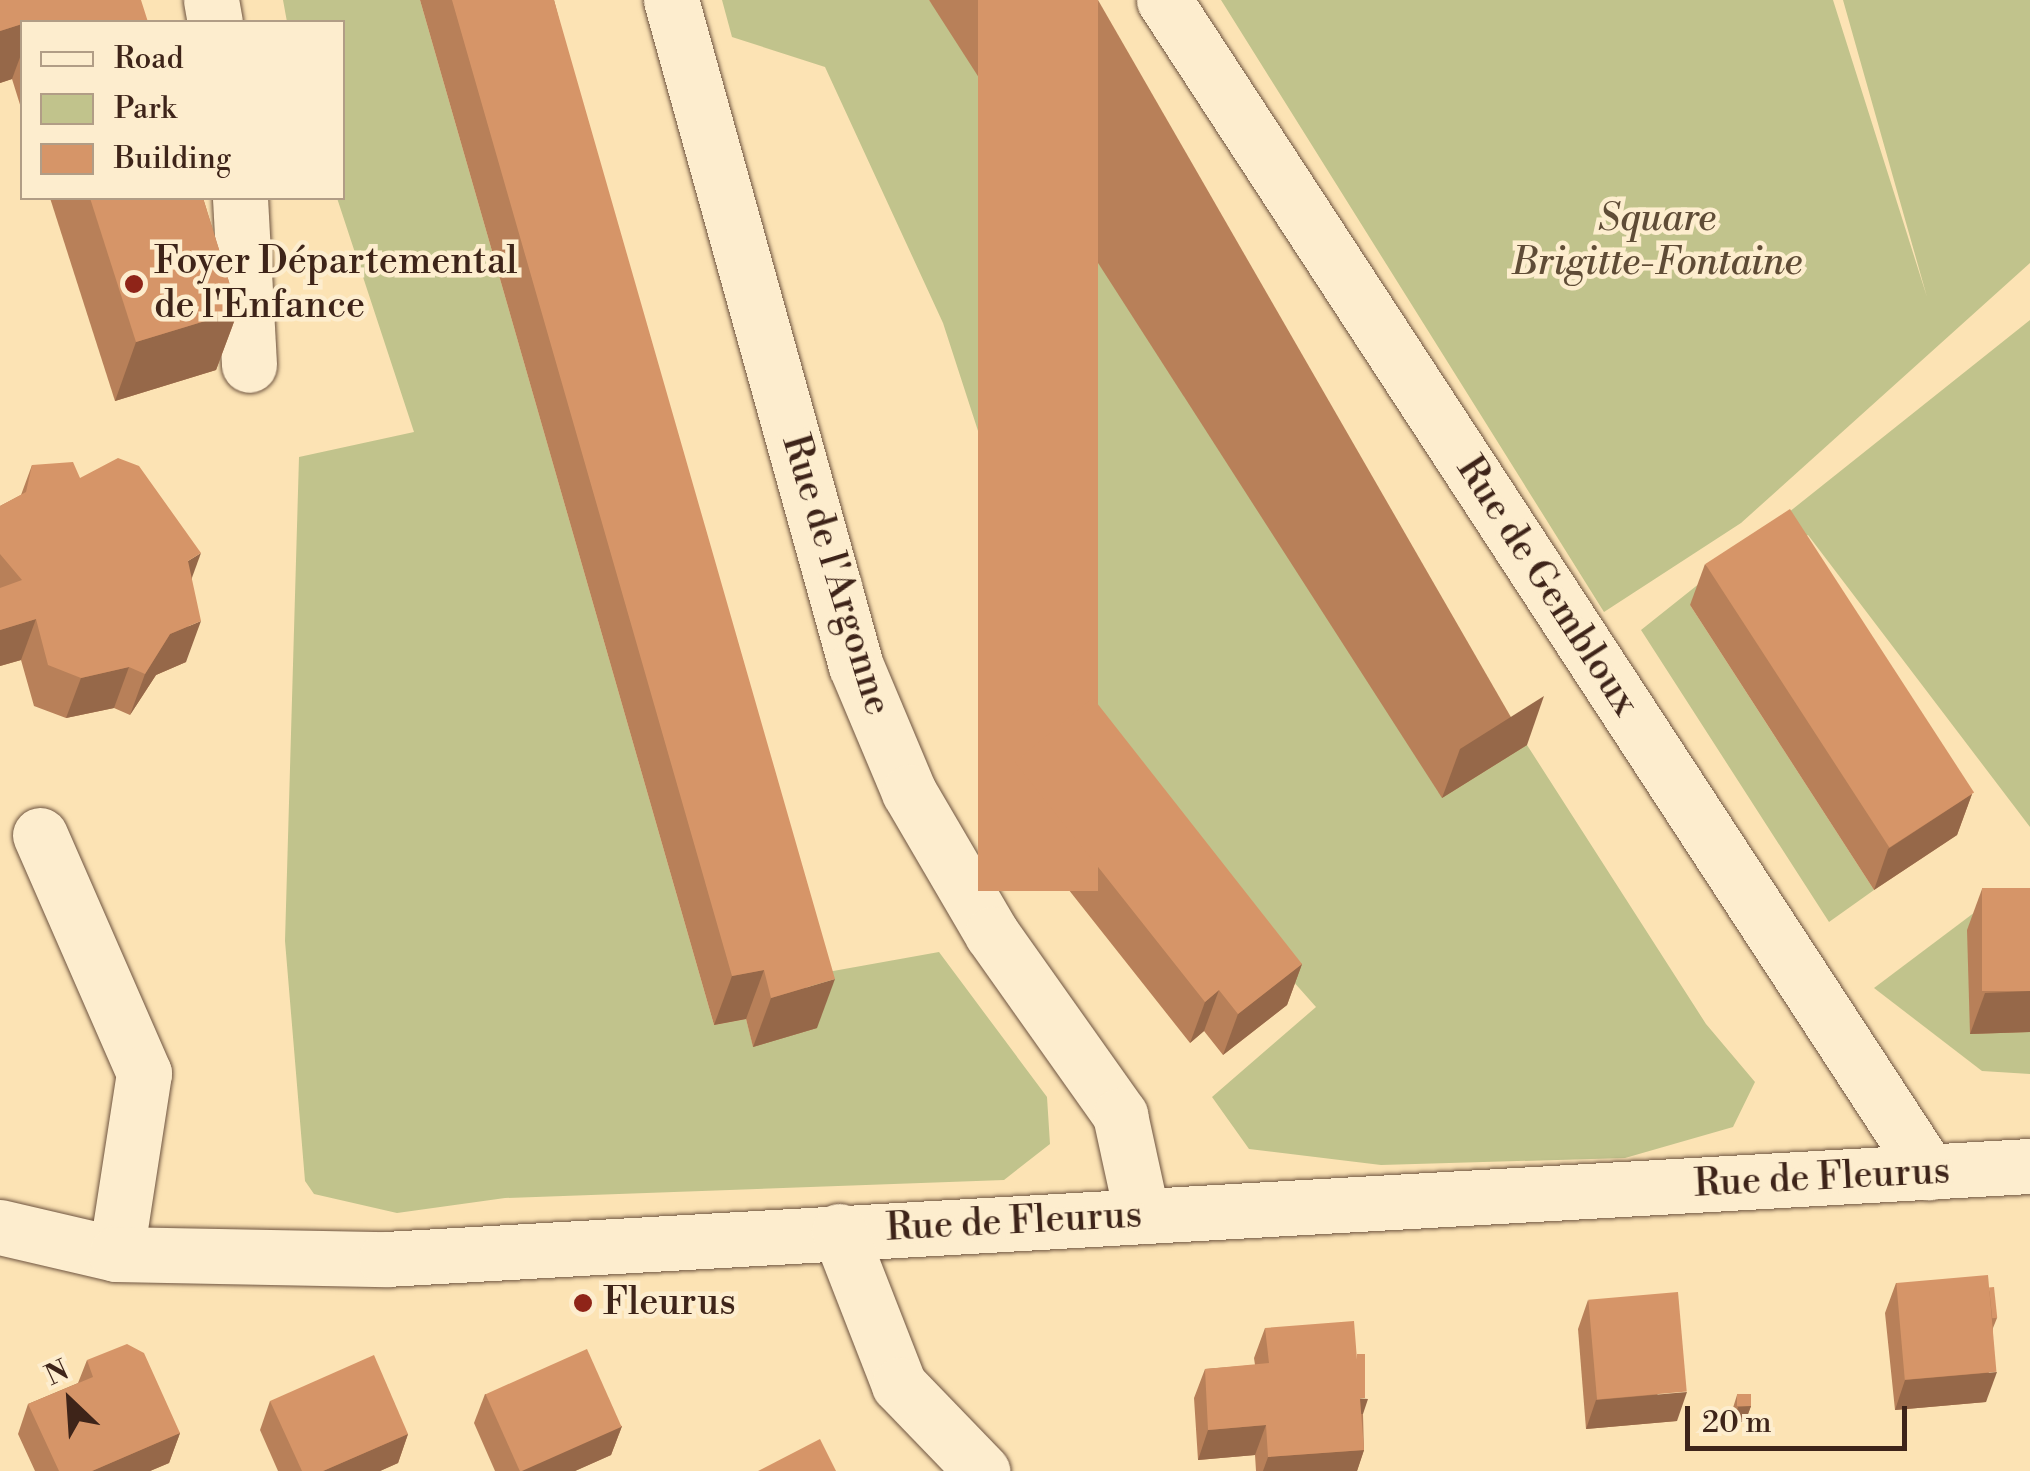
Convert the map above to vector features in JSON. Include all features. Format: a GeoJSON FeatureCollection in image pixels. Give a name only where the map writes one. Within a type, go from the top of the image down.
{"type":"FeatureCollection","features":[{"type":"Feature","properties":{"kind":"street","name":"Rue de l'Argonne"},"geometry":{"type":"LineString","coordinates":[[671,0],[856,666],[909,792],[992,934],[1120,1115],[1142,1216]]}},
{"type":"Feature","properties":{"kind":"street","name":"Rue de Gembloux"},"geometry":{"type":"LineString","coordinates":[[1164,0],[1929,1172]]}},
{"type":"Feature","properties":{"kind":"street"},"geometry":{"type":"LineString","coordinates":[[240,200],[249,365]]}},
{"type":"Feature","properties":{"kind":"street"},"geometry":{"type":"LineString","coordinates":[[40,834],[144,1074],[116,1254]]}},
{"type":"Feature","properties":{"kind":"street","name":"Rue de Fleurus"},"geometry":{"type":"LineString","coordinates":[[0,1227],[116,1254],[386,1259],[2030,1166]]}},
{"type":"Feature","properties":{"kind":"street"},"geometry":{"type":"LineString","coordinates":[[839,1231],[899,1385],[982,1471]]}},
{"type":"Feature","properties":{"kind":"green space"},"geometry":{"type":"Polygon","coordinates":[[[283,0],[420,0],[714,1025],[746,1019],[753,1046],[822,973],[939,952],[1047,1097],[1050,1144],[1004,1180],[505,1198],[397,1213],[314,1194],[305,1181],[285,941],[299,457],[414,432],[338,200],[345,200],[345,20],[287,20],[283,0]]]}},
{"type":"Feature","properties":{"kind":"green space"},"geometry":{"type":"Polygon","coordinates":[[[722,0],[929,0],[1527,745],[1706,1024],[1755,1082],[1733,1127],[1625,1158],[1381,1165],[1249,1149],[1212,1097],[1316,1007],[1078,739],[943,323],[825,67],[732,37],[722,0]]]}},
{"type":"Feature","properties":{"kind":"green space","name":"Square Brigitte-Fontaine"},"geometry":{"type":"Polygon","coordinates":[[[1221,0],[1833,0],[1927,297],[1843,0],[2030,0],[2030,263],[1741,523],[1604,612],[1221,0]]]}},
{"type":"Feature","properties":{"kind":"green space"},"geometry":{"type":"Polygon","coordinates":[[[2030,320],[2030,827],[1808,535],[1690,605],[1874,890],[1829,922],[1641,630],[2030,320]]]}},
{"type":"Feature","properties":{"kind":"green space"},"geometry":{"type":"Polygon","coordinates":[[[2003,891],[2030,891],[2030,1074],[1982,1071],[1874,988],[2003,891]]]}},
{"type":"Feature","properties":{"kind":"building"},"geometry":{"type":"Polygon","coordinates":[[[0,0],[141,0],[147,20],[20,20],[20,25],[0,31],[0,0]]]}},
{"type":"Feature","properties":{"kind":"building"},"geometry":{"type":"Polygon","coordinates":[[[452,0],[554,0],[835,979],[771,998],[764,970],[732,976],[452,0]]]}},
{"type":"Feature","properties":{"kind":"building"},"geometry":{"type":"Polygon","coordinates":[[[978,0],[1098,0],[1098,891],[978,891],[978,0]]]}},
{"type":"Feature","properties":{"kind":"building"},"geometry":{"type":"Polygon","coordinates":[[[91,200],[204,200],[238,311],[136,342],[91,200]]]}},
{"type":"Feature","properties":{"kind":"building"},"geometry":{"type":"Polygon","coordinates":[[[118,458],[139,466],[201,553],[188,561],[201,621],[170,634],[145,674],[129,667],[81,678],[48,665],[36,619],[0,630],[0,588],[22,580],[0,554],[0,506],[26,492],[32,465],[73,462],[80,478],[118,458]]]}},
{"type":"Feature","properties":{"kind":"building"},"geometry":{"type":"Polygon","coordinates":[[[1790,509],[1974,792],[1889,847],[1705,564],[1790,509]]]}},
{"type":"Feature","properties":{"kind":"building"},"geometry":{"type":"Polygon","coordinates":[[[1093,698],[1302,964],[1238,1014],[1219,990],[1205,1002],[1015,762],[1093,698]]]}},
{"type":"Feature","properties":{"kind":"building"},"geometry":{"type":"Polygon","coordinates":[[[1982,888],[2030,888],[2030,991],[1982,991],[1982,888]]]}},
{"type":"Feature","properties":{"kind":"building"},"geometry":{"type":"Polygon","coordinates":[[[1988,1275],[1996,1372],[1905,1380],[1896,1283],[1988,1275]]]}},
{"type":"Feature","properties":{"kind":"building"},"geometry":{"type":"Polygon","coordinates":[[[1994,1287],[1997,1318],[1992,1318],[1989,1288],[1994,1287]]]}},
{"type":"Feature","properties":{"kind":"building"},"geometry":{"type":"Polygon","coordinates":[[[1678,1292],[1687,1392],[1597,1399],[1588,1300],[1678,1292]]]}},
{"type":"Feature","properties":{"kind":"building"},"geometry":{"type":"Polygon","coordinates":[[[1354,1321],[1364,1450],[1268,1457],[1266,1425],[1208,1430],[1205,1369],[1269,1363],[1265,1328],[1354,1321]]]}},
{"type":"Feature","properties":{"kind":"building"},"geometry":{"type":"Polygon","coordinates":[[[127,1344],[144,1353],[180,1433],[92,1471],[59,1471],[28,1404],[93,1377],[87,1360],[127,1344]]]}},
{"type":"Feature","properties":{"kind":"building"},"geometry":{"type":"Polygon","coordinates":[[[587,1349],[622,1427],[520,1471],[486,1394],[587,1349]]]}},
{"type":"Feature","properties":{"kind":"building"},"geometry":{"type":"Polygon","coordinates":[[[1357,1354],[1365,1354],[1365,1398],[1357,1398],[1357,1354]]]}},
{"type":"Feature","properties":{"kind":"building"},"geometry":{"type":"Polygon","coordinates":[[[374,1355],[408,1434],[323,1471],[302,1471],[270,1401],[374,1355]]]}},
{"type":"Feature","properties":{"kind":"building"},"geometry":{"type":"Polygon","coordinates":[[[1737,1394],[1751,1394],[1751,1406],[1737,1406],[1737,1394]]]}},
{"type":"Feature","properties":{"kind":"building"},"geometry":{"type":"Polygon","coordinates":[[[820,1439],[836,1471],[758,1471],[820,1439]]]}},
{"type":"Feature","properties":{"kind":"place","name":"Foyer Départemental de l'Enfance"},"geometry":{"type":"Point","coordinates":[134,284]}},
{"type":"Feature","properties":{"kind":"place","name":"Fleurus"},"geometry":{"type":"Point","coordinates":[583,1303]}}]}
